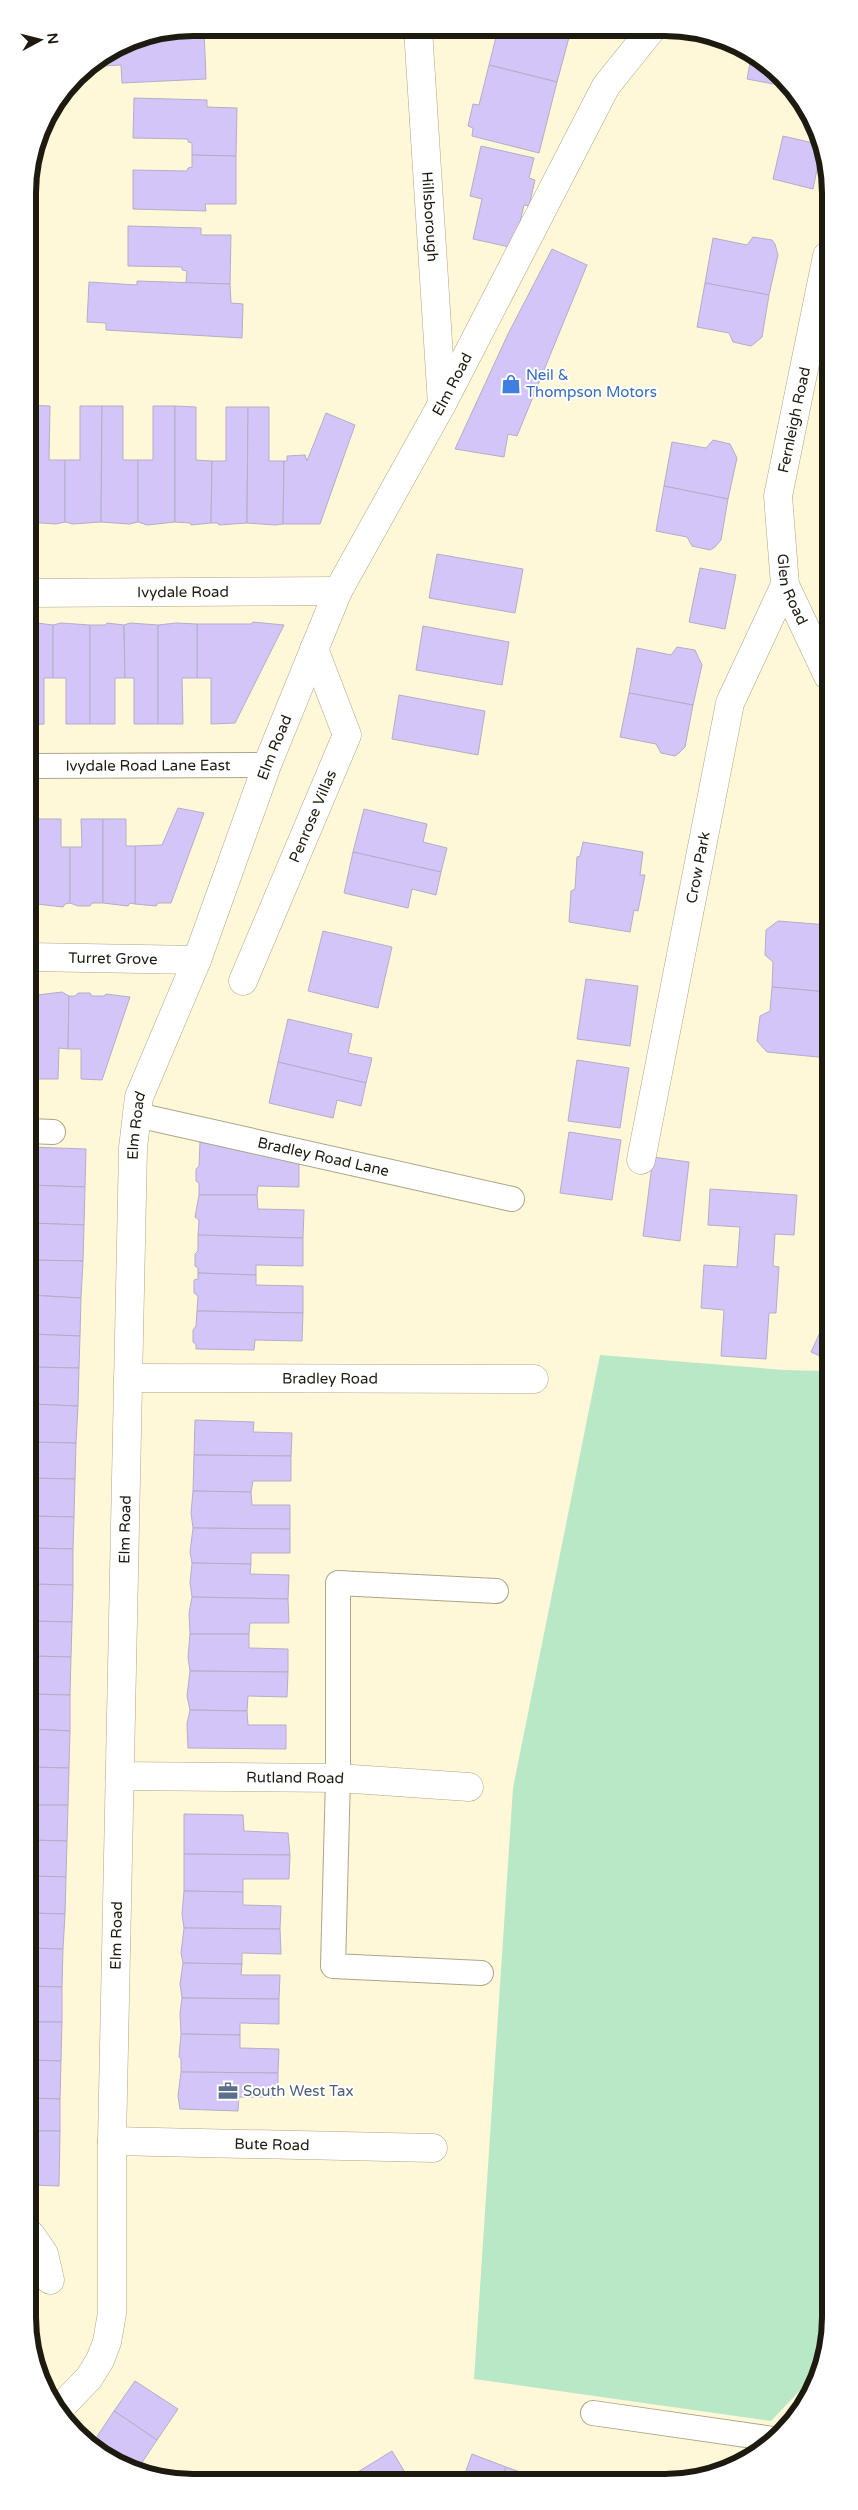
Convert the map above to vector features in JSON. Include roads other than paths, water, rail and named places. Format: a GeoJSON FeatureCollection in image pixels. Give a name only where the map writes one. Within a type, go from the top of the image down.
{"type":"FeatureCollection","features":[{"type":"Feature","properties":{"kind":"street","name":"Hillsborough"},"geometry":{"type":"LineString","coordinates":[[418,36],[442,404]]}},
{"type":"Feature","properties":{"kind":"street","name":"Elm Road"},"geometry":{"type":"LineString","coordinates":[[63,2404],[89,2378],[107,2342],[113,2284],[112,2141],[133,1148],[139,1097],[197,960],[267,765],[338,591],[442,404],[606,86],[646,36]]}},
{"type":"Feature","properties":{"kind":"street","name":"Fernleigh Road"},"geometry":{"type":"LineString","coordinates":[[778,496],[822,281]]}},
{"type":"Feature","properties":{"kind":"street","name":"Glen Road"},"geometry":{"type":"LineString","coordinates":[[778,496],[785,585],[822,663]]}},
{"type":"Feature","properties":{"kind":"street","name":"Crow Park"},"geometry":{"type":"LineString","coordinates":[[641,1160],[730,703],[785,585]]}},
{"type":"Feature","properties":{"kind":"street","name":"Ivydale Road"},"geometry":{"type":"LineString","coordinates":[[37,593],[338,591]]}},
{"type":"Feature","properties":{"kind":"street","name":"Penrose Villas"},"geometry":{"type":"LineString","coordinates":[[243,981],[347,734],[314,649]]}},
{"type":"Feature","properties":{"kind":"street","name":"Turret Grove"},"geometry":{"type":"LineString","coordinates":[[37,957],[197,960]]}},
{"type":"Feature","properties":{"kind":"street","name":"Bradley Road"},"geometry":{"type":"LineString","coordinates":[[128,1378],[534,1379]]}},
{"type":"Feature","properties":{"kind":"street","name":"Rutland Road"},"geometry":{"type":"LineString","coordinates":[[120,1776],[338,1778],[469,1787]]}},
{"type":"Feature","properties":{"kind":"street","name":"Bute Road"},"geometry":{"type":"LineString","coordinates":[[112,2141],[433,2148]]}},
{"type":"Feature","properties":{"kind":"street"},"geometry":{"type":"LineString","coordinates":[[36,2242],[44,2254],[50,2280]]}},
{"type":"Feature","properties":{"kind":"lane","name":"Ivydale Road Lane East"},"geometry":{"type":"LineString","coordinates":[[37,766],[267,765]]}},
{"type":"Feature","properties":{"kind":"lane","name":"Bradley Road Lane"},"geometry":{"type":"LineString","coordinates":[[137,1115],[512,1199]]}},
{"type":"Feature","properties":{"kind":"lane"},"geometry":{"type":"LineString","coordinates":[[37,1131],[53,1132]]}},
{"type":"Feature","properties":{"kind":"lane"},"geometry":{"type":"LineString","coordinates":[[481,1973],[333,1966],[338,1778],[338,1582],[496,1592]]}},
{"type":"Feature","properties":{"kind":"lane"},"geometry":{"type":"LineString","coordinates":[[593,2412],[764,2438]]}},
{"type":"Feature","properties":{"kind":"place","name":"Neil & Thompson Motors"},"geometry":{"type":"Point","coordinates":[511,384]}},
{"type":"Feature","properties":{"kind":"place","name":"South West Tax"},"geometry":{"type":"Point","coordinates":[228,2091]}}]}
